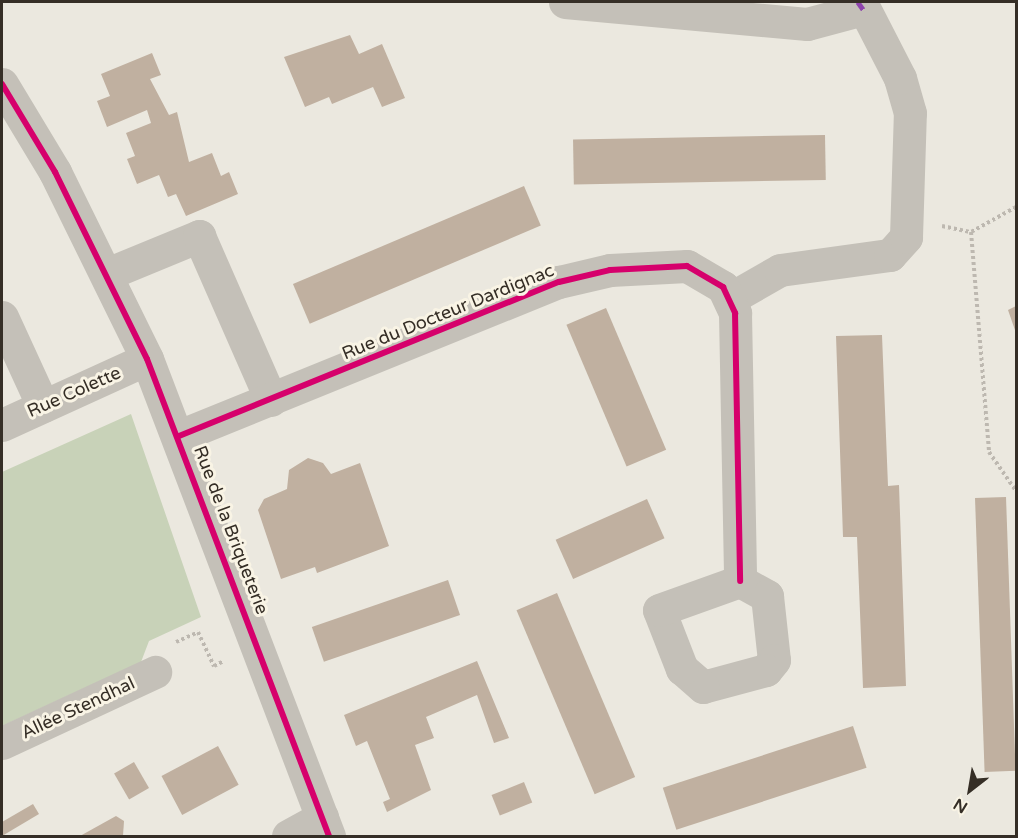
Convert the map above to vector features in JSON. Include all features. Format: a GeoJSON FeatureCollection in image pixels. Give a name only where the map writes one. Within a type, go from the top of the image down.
{"type":"FeatureCollection","features":[{"type":"Feature","properties":{"kind":"street"},"geometry":{"type":"LineString","coordinates":[[565,2],[807,24],[862,5],[900,78],[910,114],[906,237],[890,255],[780,270],[730,298],[740,581]]}},
{"type":"Feature","properties":{"kind":"street","name":"Rue de la Briqueterie"},"geometry":{"type":"LineString","coordinates":[[2,84],[107,274],[147,359],[179,436],[326,827]]}},
{"type":"Feature","properties":{"kind":"street"},"geometry":{"type":"LineString","coordinates":[[107,274],[199,236],[271,400]]}},
{"type":"Feature","properties":{"kind":"street","name":"Rue du Docteur Dardignac"},"geometry":{"type":"LineString","coordinates":[[179,436],[582,275],[687,266],[712,278],[730,298]]}},
{"type":"Feature","properties":{"kind":"street"},"geometry":{"type":"LineString","coordinates":[[2,317],[43,406]]}},
{"type":"Feature","properties":{"kind":"street","name":"Rue Colette"},"geometry":{"type":"LineString","coordinates":[[2,425],[147,359]]}},
{"type":"Feature","properties":{"kind":"street","name":"Allée Stendhal"},"geometry":{"type":"LineString","coordinates":[[2,743],[160,660]]}},
{"type":"Feature","properties":{"kind":"street"},"geometry":{"type":"LineString","coordinates":[[288,837],[326,827]]}},
{"type":"Feature","properties":{"kind":"path"},"geometry":{"type":"LineString","coordinates":[[1017,207],[971,232],[988,452],[1017,491]]}},
{"type":"Feature","properties":{"kind":"path"},"geometry":{"type":"LineString","coordinates":[[160,660],[198,632],[214,666],[236,656]]}},
{"type":"Feature","properties":{"kind":"green space"},"geometry":{"type":"Polygon","coordinates":[[[131,414],[201,617],[149,641],[141,662],[2,726],[2,472],[131,414]]]}},
{"type":"Feature","properties":{"kind":"building"},"geometry":{"type":"Polygon","coordinates":[[[350,35],[359,54],[382,44],[405,98],[382,107],[373,87],[332,104],[329,97],[305,107],[284,57],[350,35]]]}},
{"type":"Feature","properties":{"kind":"building"},"geometry":{"type":"Polygon","coordinates":[[[152,53],[161,75],[150,79],[169,115],[177,112],[189,162],[212,153],[221,176],[229,172],[238,194],[186,216],[176,194],[168,197],[159,175],[137,184],[127,159],[135,156],[126,133],[151,123],[147,110],[107,127],[97,101],[110,96],[101,74],[152,53]]]}},
{"type":"Feature","properties":{"kind":"building"},"geometry":{"type":"Polygon","coordinates":[[[825,135],[826,180],[574,184],[573,139],[825,135]]]}},
{"type":"Feature","properties":{"kind":"building"},"geometry":{"type":"Polygon","coordinates":[[[524,186],[541,226],[310,324],[293,284],[524,186]]]}},
{"type":"Feature","properties":{"kind":"building"},"geometry":{"type":"Polygon","coordinates":[[[1016,306],[1016,333],[1008,310],[1016,306]]]}},
{"type":"Feature","properties":{"kind":"building"},"geometry":{"type":"Polygon","coordinates":[[[606,308],[666,450],[627,467],[566,325],[606,308]]]}},
{"type":"Feature","properties":{"kind":"building"},"geometry":{"type":"Polygon","coordinates":[[[882,335],[888,486],[899,485],[906,686],[863,688],[857,537],[843,537],[836,336],[882,335]]]}},
{"type":"Feature","properties":{"kind":"building"},"geometry":{"type":"Polygon","coordinates":[[[308,458],[323,463],[331,474],[360,463],[389,546],[317,573],[315,567],[281,579],[258,510],[264,499],[287,489],[289,470],[308,458]]]}},
{"type":"Feature","properties":{"kind":"building"},"geometry":{"type":"Polygon","coordinates":[[[1006,497],[1016,771],[985,772],[975,498],[1006,497]]]}},
{"type":"Feature","properties":{"kind":"building"},"geometry":{"type":"Polygon","coordinates":[[[647,499],[664,538],[573,579],[556,540],[647,499]]]}},
{"type":"Feature","properties":{"kind":"building"},"geometry":{"type":"Polygon","coordinates":[[[448,580],[460,615],[324,662],[312,627],[448,580]]]}},
{"type":"Feature","properties":{"kind":"building"},"geometry":{"type":"Polygon","coordinates":[[[557,593],[635,777],[595,794],[516,610],[557,593]]]}},
{"type":"Feature","properties":{"kind":"building"},"geometry":{"type":"Polygon","coordinates":[[[477,661],[509,738],[494,743],[477,695],[426,717],[434,738],[415,745],[431,790],[387,812],[383,802],[390,799],[367,741],[356,746],[344,715],[477,661]]]}},
{"type":"Feature","properties":{"kind":"building"},"geometry":{"type":"Polygon","coordinates":[[[853,726],[867,768],[676,830],[663,788],[853,726]]]}},
{"type":"Feature","properties":{"kind":"building"},"geometry":{"type":"Polygon","coordinates":[[[218,746],[239,785],[182,815],[161,776],[218,746]]]}},
{"type":"Feature","properties":{"kind":"building"},"geometry":{"type":"Polygon","coordinates":[[[134,762],[149,788],[129,799],[114,774],[134,762]]]}},
{"type":"Feature","properties":{"kind":"building"},"geometry":{"type":"Polygon","coordinates":[[[524,782],[532,802],[500,816],[492,795],[524,782]]]}},
{"type":"Feature","properties":{"kind":"building"},"geometry":{"type":"Polygon","coordinates":[[[33,804],[39,814],[2,836],[2,822],[33,804]]]}},
{"type":"Feature","properties":{"kind":"building"},"geometry":{"type":"Polygon","coordinates":[[[116,816],[124,821],[123,836],[80,836],[116,816]]]}},
{"type":"Feature","properties":{"kind":"marked path"},"geometry":{"type":"LineString","coordinates":[[858,2],[863,9]]}},
{"type":"Feature","properties":{"kind":"cycle path"},"geometry":{"type":"LineString","coordinates":[[2,84],[55,172],[147,359],[329,836]]}},
{"type":"Feature","properties":{"kind":"cycle path"},"geometry":{"type":"LineString","coordinates":[[179,436],[559,282],[610,270],[687,266],[723,287],[735,313],[740,581]]}}]}
